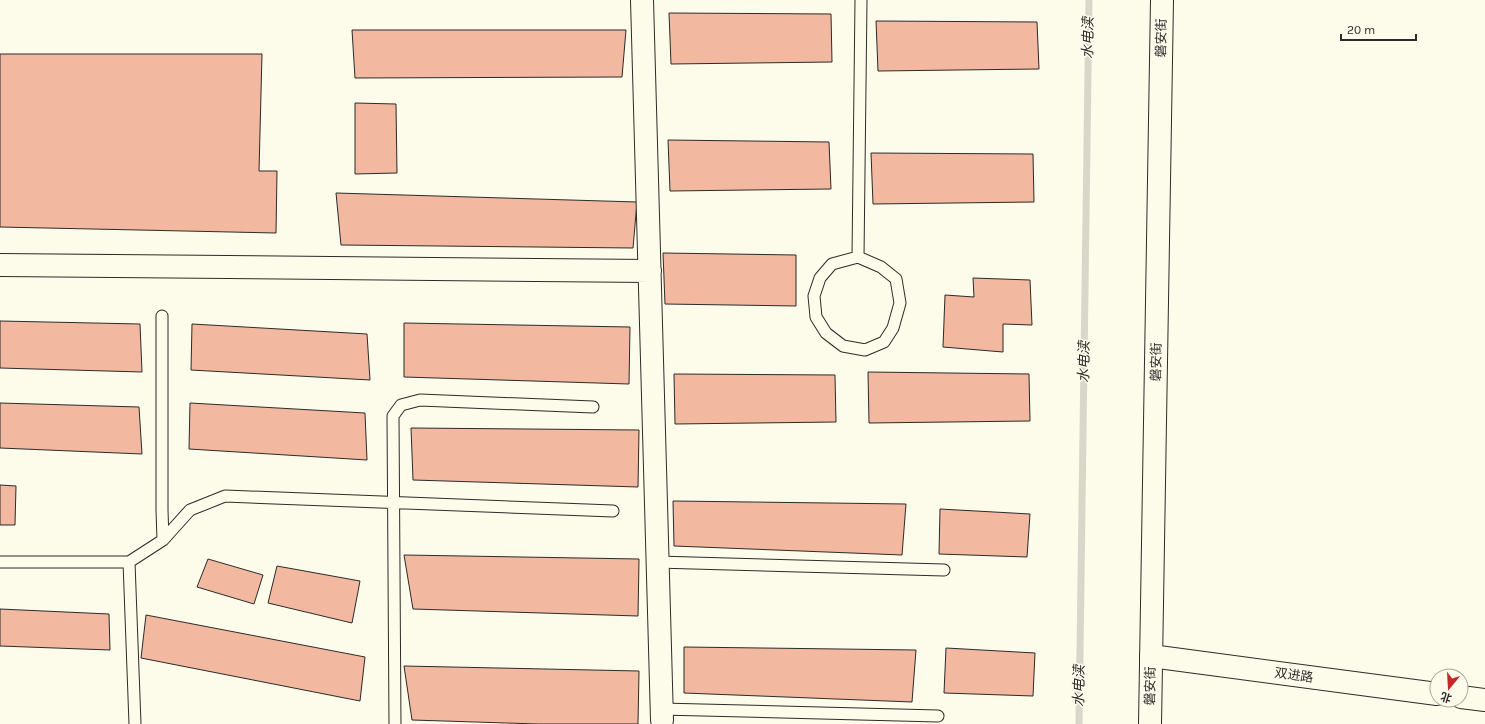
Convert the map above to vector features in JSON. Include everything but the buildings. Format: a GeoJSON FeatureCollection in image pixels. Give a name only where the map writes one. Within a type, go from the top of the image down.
{"type":"FeatureCollection","features":[{"type":"Feature","properties":{"kind":"street"},"geometry":{"type":"LineString","coordinates":[[642,0],[662,714]]}},
{"type":"Feature","properties":{"kind":"street","name":"磐安街"},"geometry":{"type":"LineString","coordinates":[[1150,724],[1162,0]]}},
{"type":"Feature","properties":{"kind":"street"},"geometry":{"type":"LineString","coordinates":[[0,265],[650,271]]}},
{"type":"Feature","properties":{"kind":"street","name":"双进路"},"geometry":{"type":"LineString","coordinates":[[1151,656],[1429,693]]}},
{"type":"Feature","properties":{"kind":"street"},"geometry":{"type":"LineString","coordinates":[[1469,698],[1485,700]]}},
{"type":"Feature","properties":{"kind":"lane"},"geometry":{"type":"LineString","coordinates":[[858,257],[862,0]]}},
{"type":"Feature","properties":{"kind":"lane"},"geometry":{"type":"LineString","coordinates":[[858,257],[881,267],[896,279],[900,303],[892,328],[884,342],[865,350],[842,346],[826,333],[816,317],[814,296],[820,278],[832,264],[858,257]]}},
{"type":"Feature","properties":{"kind":"lane"},"geometry":{"type":"LineString","coordinates":[[162,316],[163,540]]}},
{"type":"Feature","properties":{"kind":"lane"},"geometry":{"type":"LineString","coordinates":[[395,724],[393,416],[401,405],[420,400],[593,407]]}},
{"type":"Feature","properties":{"kind":"lane"},"geometry":{"type":"LineString","coordinates":[[0,562],[129,562],[163,540],[190,510],[225,496],[614,511]]}},
{"type":"Feature","properties":{"kind":"lane"},"geometry":{"type":"LineString","coordinates":[[129,562],[135,724]]}},
{"type":"Feature","properties":{"kind":"lane"},"geometry":{"type":"LineString","coordinates":[[657,562],[944,570]]}},
{"type":"Feature","properties":{"kind":"lane"},"geometry":{"type":"LineString","coordinates":[[662,714],[938,716]]}},
{"type":"Feature","properties":{"kind":"waterway","name":"水电渎"},"geometry":{"type":"LineString","coordinates":[[1079,724],[1089,0]]}}]}
